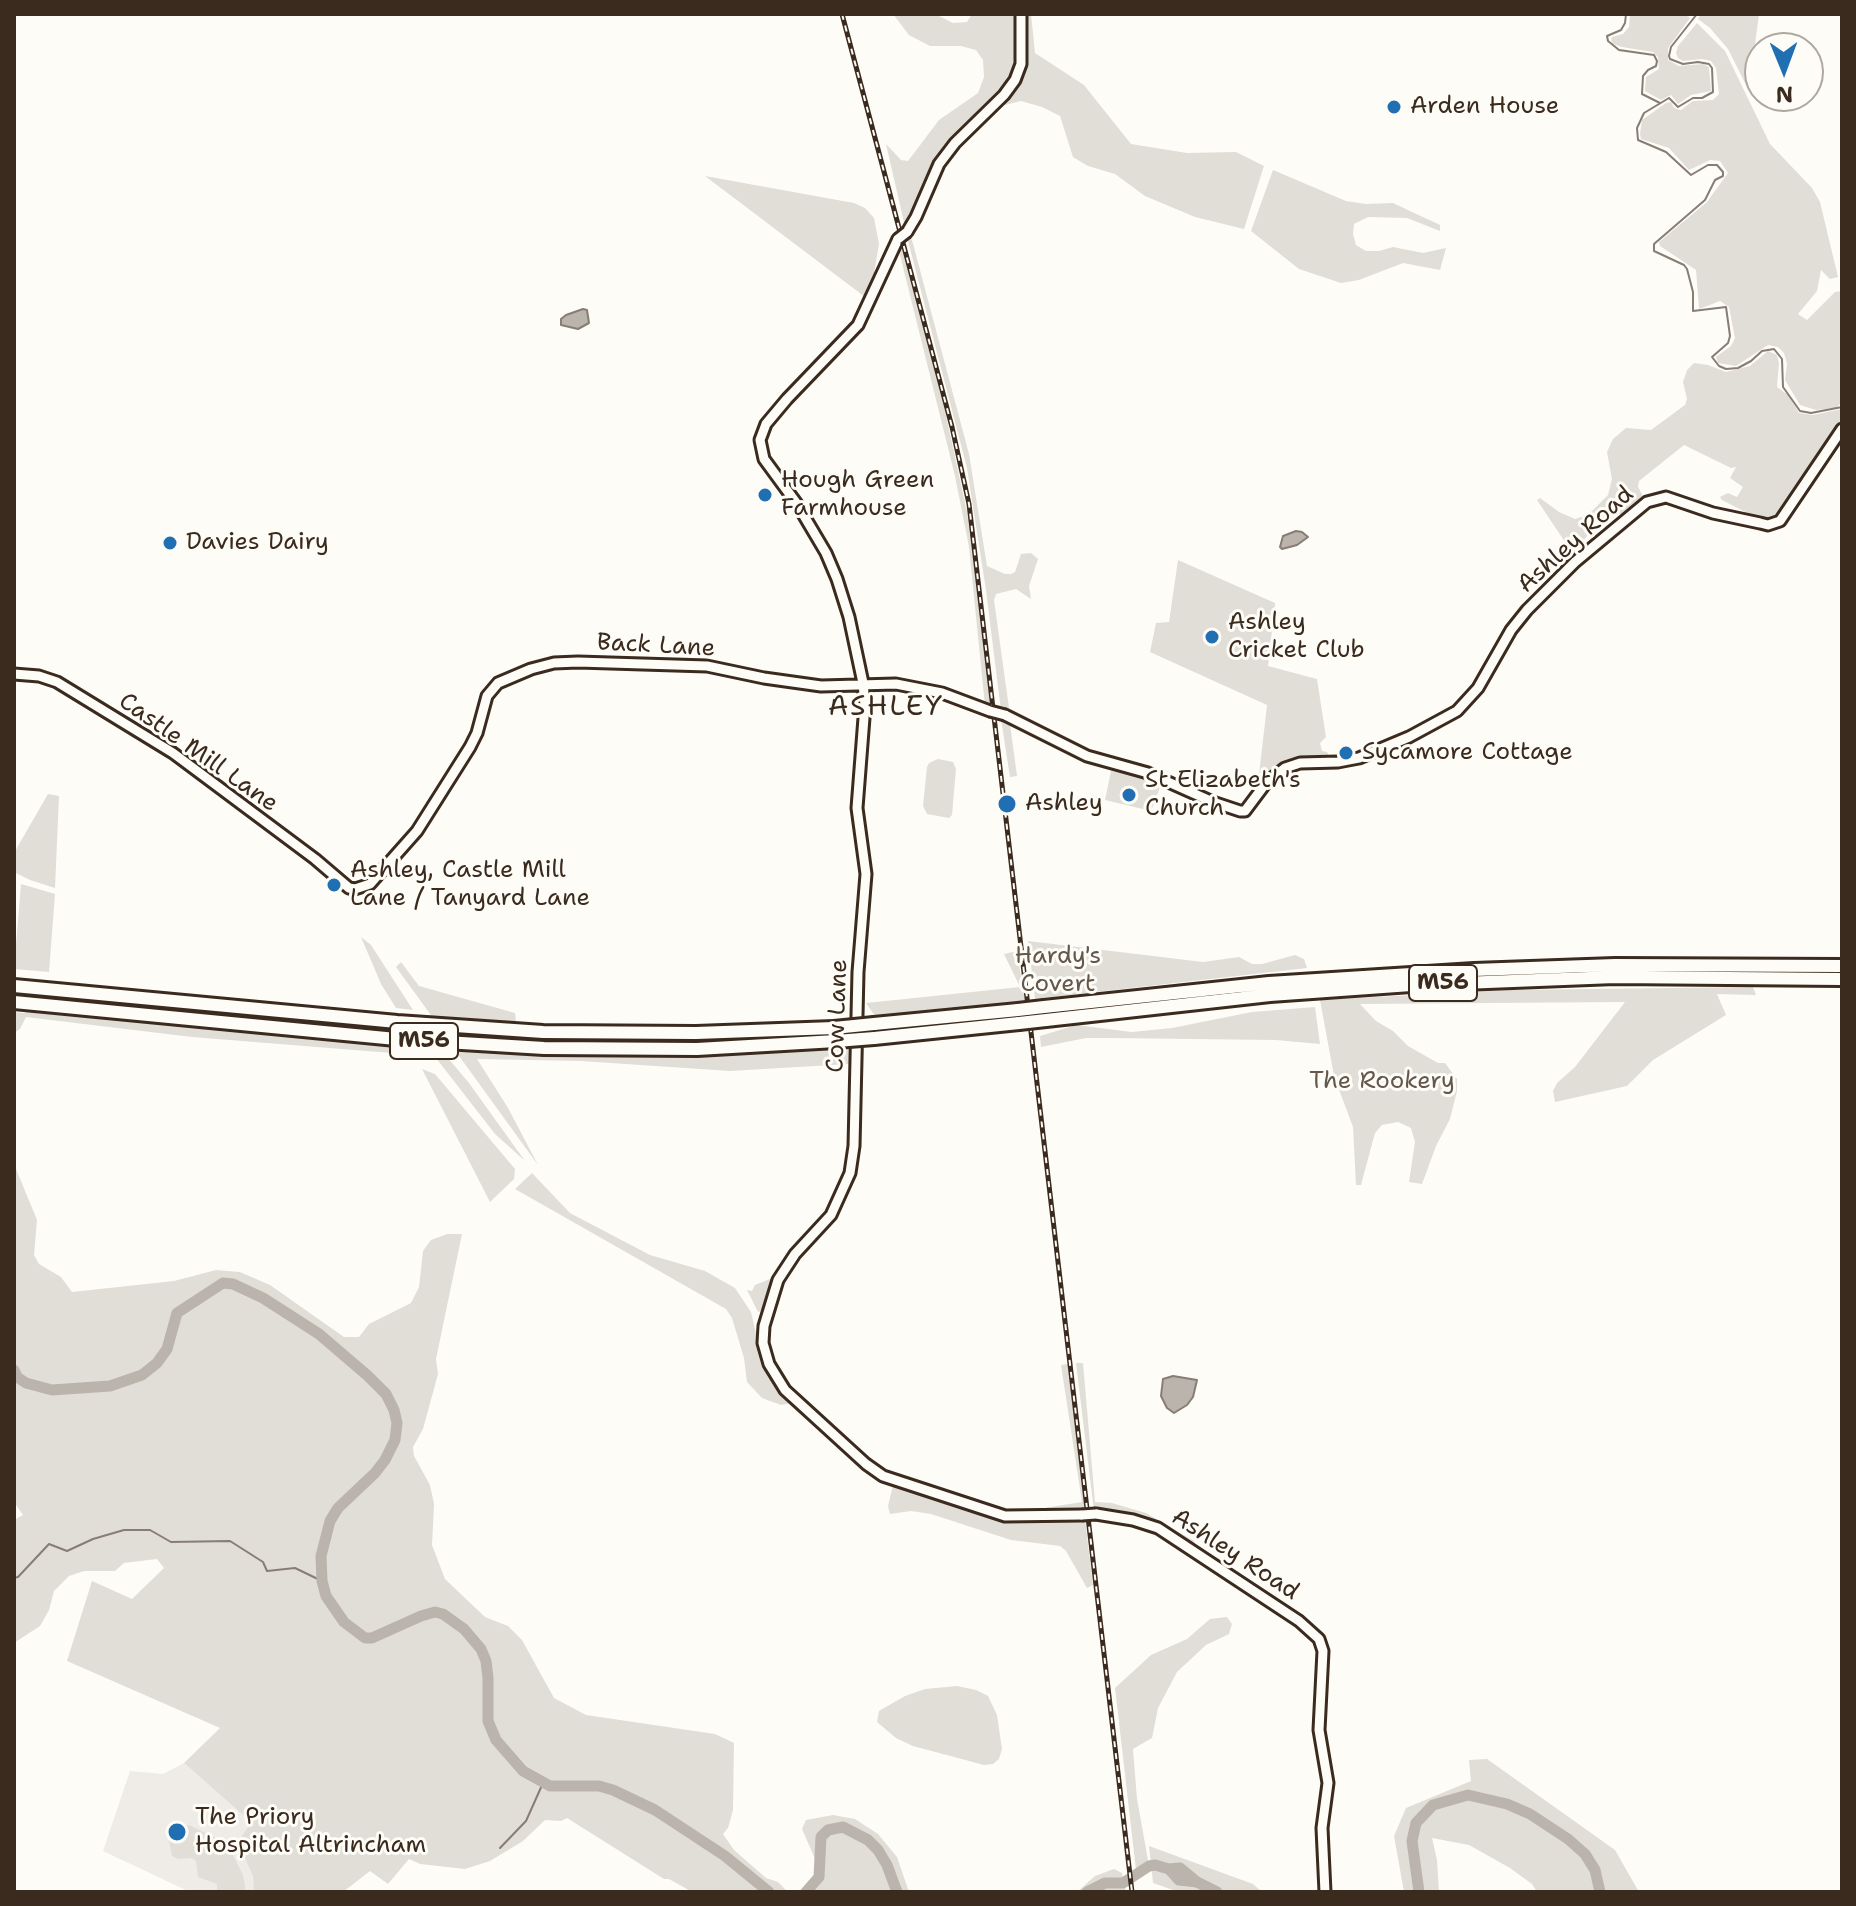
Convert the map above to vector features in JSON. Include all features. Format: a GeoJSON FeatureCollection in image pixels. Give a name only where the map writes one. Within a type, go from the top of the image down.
{"type":"FeatureCollection","features":[{"type":"Feature","properties":{"kind":"highway","name":"M56"},"geometry":{"type":"LineString","coordinates":[[14,1002],[396,1039],[544,1048],[697,1049],[1045,1013],[1269,983],[1442,971],[1615,965],[1842,966]]}},
{"type":"Feature","properties":{"kind":"highway","name":"M56"},"geometry":{"type":"LineString","coordinates":[[1045,1013],[1411,985],[1601,977],[1842,979]]}},
{"type":"Feature","properties":{"kind":"highway","name":"M56"},"geometry":{"type":"LineString","coordinates":[[14,986],[397,1022],[543,1032],[835,1034]]}},
{"type":"Feature","properties":{"kind":"street","name":"Cow Lane"},"geometry":{"type":"LineString","coordinates":[[764,1326],[778,1280],[839,1202],[853,1158],[858,972],[866,895],[865,861],[857,808],[865,705],[863,683],[837,579],[813,531],[764,459],[760,440],[766,424],[787,399],[858,325],[898,239],[907,232],[916,217],[939,164],[1015,80],[1021,64],[1021,14]]}},
{"type":"Feature","properties":{"kind":"street","name":"Ashley Road"},"geometry":{"type":"LineString","coordinates":[[863,683],[925,689],[1005,715],[1087,756],[1148,773],[1213,802],[1245,811],[1266,783],[1285,768],[1300,763],[1359,758],[1409,737],[1457,711],[1478,688],[1511,630],[1527,610],[1575,562],[1647,502],[1666,497],[1713,513],[1768,525],[1775,523],[1786,514],[1842,429]]}},
{"type":"Feature","properties":{"kind":"street","name":"Back Lane"},"geometry":{"type":"LineString","coordinates":[[498,683],[531,669],[554,663],[578,662],[689,664],[821,686],[863,683]]}},
{"type":"Feature","properties":{"kind":"street","name":"Castle Mill Lane"},"geometry":{"type":"LineString","coordinates":[[14,674],[39,676],[57,682],[173,753],[349,888],[361,889],[417,831],[470,747],[487,696],[498,683]]}},
{"type":"Feature","properties":{"kind":"street","name":"Ashley Road"},"geometry":{"type":"LineString","coordinates":[[764,1326],[763,1343],[769,1364],[785,1390],[883,1476],[994,1514],[1017,1517],[1096,1514],[1158,1528],[1299,1621],[1319,1639],[1323,1651],[1319,1730],[1328,1783],[1322,1828],[1325,1892]]}},
{"type":"Feature","properties":{"kind":"shaded area"},"geometry":{"type":"Polygon","coordinates":[[[587,310],[589,323],[578,329],[561,325],[561,319],[566,315],[587,310]]]}},
{"type":"Feature","properties":{"kind":"shaded area"},"geometry":{"type":"Polygon","coordinates":[[[1296,531],[1308,537],[1297,545],[1282,549],[1283,536],[1296,531]]]}},
{"type":"Feature","properties":{"kind":"shaded area"},"geometry":{"type":"Polygon","coordinates":[[[1173,1376],[1197,1380],[1193,1397],[1174,1413],[1167,1408],[1161,1396],[1163,1379],[1173,1376]]]}},
{"type":"Feature","properties":{"kind":"shaded area","name":"The Priory Hospital Altrincham"},"geometry":{"type":"Polygon","coordinates":[[[184,1763],[251,1822],[238,1842],[254,1876],[254,1892],[190,1892],[103,1851],[130,1771],[163,1774],[184,1763]]]}},
{"type":"Feature","properties":{"kind":"green space"},"geometry":{"type":"Polygon","coordinates":[[[893,14],[935,14],[953,23],[967,22],[972,14],[1018,14],[1017,58],[1010,75],[947,142],[905,227],[886,144],[901,160],[908,161],[939,120],[978,93],[984,77],[983,60],[976,50],[961,46],[930,46],[909,35],[893,14]]]}},
{"type":"Feature","properties":{"kind":"green space"},"geometry":{"type":"Polygon","coordinates":[[[1028,14],[1031,14],[1035,53],[1084,85],[1131,144],[1187,153],[1236,152],[1264,166],[1244,229],[1195,217],[1145,196],[1115,174],[1088,166],[1073,157],[1060,116],[1021,101],[1001,106],[1021,80],[1027,63],[1028,14]]]}},
{"type":"Feature","properties":{"kind":"green space"},"geometry":{"type":"Polygon","coordinates":[[[1630,14],[1685,14],[1690,18],[1668,48],[1668,60],[1679,66],[1703,64],[1709,67],[1711,91],[1691,95],[1678,104],[1671,95],[1661,100],[1645,91],[1646,77],[1659,69],[1658,57],[1653,52],[1613,44],[1611,40],[1629,27],[1630,14]]]}},
{"type":"Feature","properties":{"kind":"green space"},"geometry":{"type":"Polygon","coordinates":[[[1701,14],[1759,14],[1757,32],[1744,32],[1744,81],[1728,49],[1698,19],[1701,14]]]}},
{"type":"Feature","properties":{"kind":"green space"},"geometry":{"type":"Polygon","coordinates":[[[1697,23],[1725,51],[1744,90],[1744,112],[1755,112],[1770,144],[1812,188],[1820,202],[1838,277],[1830,279],[1821,270],[1817,291],[1798,314],[1807,320],[1835,292],[1842,291],[1842,402],[1836,408],[1816,410],[1800,405],[1785,380],[1787,364],[1784,353],[1778,347],[1768,345],[1736,366],[1718,363],[1716,357],[1731,346],[1735,338],[1729,307],[1720,301],[1699,309],[1696,270],[1660,246],[1659,242],[1707,202],[1728,173],[1720,161],[1710,160],[1689,170],[1669,148],[1641,139],[1642,120],[1666,103],[1671,102],[1674,108],[1681,110],[1693,101],[1713,100],[1719,94],[1716,68],[1711,61],[1683,61],[1676,53],[1697,23]]]}},
{"type":"Feature","properties":{"kind":"green space"},"geometry":{"type":"Polygon","coordinates":[[[1273,170],[1346,201],[1393,203],[1440,225],[1440,231],[1407,218],[1368,217],[1354,224],[1353,234],[1356,245],[1366,251],[1393,247],[1423,253],[1446,248],[1440,270],[1403,263],[1359,280],[1341,283],[1299,269],[1251,231],[1273,170]]]}},
{"type":"Feature","properties":{"kind":"green space"},"geometry":{"type":"Polygon","coordinates":[[[705,176],[854,203],[865,208],[874,218],[879,244],[873,279],[865,297],[705,176]]]}},
{"type":"Feature","properties":{"kind":"green space"},"geometry":{"type":"Polygon","coordinates":[[[908,235],[912,240],[969,454],[987,566],[1011,574],[1015,572],[1021,554],[1031,553],[1038,559],[1029,586],[1031,599],[1016,589],[996,594],[994,600],[1009,708],[1004,713],[1001,711],[967,468],[908,235]]]}},
{"type":"Feature","properties":{"kind":"green space"},"geometry":{"type":"Polygon","coordinates":[[[900,242],[945,411],[967,512],[992,709],[985,706],[969,547],[955,476],[898,247],[900,242]]]}},
{"type":"Feature","properties":{"kind":"green space"},"geometry":{"type":"Polygon","coordinates":[[[1768,351],[1777,355],[1779,363],[1777,387],[1788,395],[1799,413],[1813,415],[1842,409],[1842,421],[1782,514],[1773,520],[1763,521],[1722,500],[1720,497],[1728,493],[1737,497],[1743,487],[1730,478],[1736,467],[1731,468],[1684,445],[1639,481],[1638,487],[1644,498],[1628,515],[1609,513],[1577,547],[1575,557],[1537,500],[1540,498],[1575,519],[1588,515],[1608,495],[1612,479],[1607,452],[1613,439],[1626,428],[1651,430],[1685,405],[1687,399],[1683,382],[1687,370],[1694,363],[1726,372],[1750,366],[1768,351]]]}},
{"type":"Feature","properties":{"kind":"green space","name":"Ashley Cricket Club"},"geometry":{"type":"Polygon","coordinates":[[[1178,560],[1275,603],[1268,666],[1317,679],[1326,737],[1320,743],[1322,751],[1327,752],[1331,760],[1306,759],[1258,784],[1267,705],[1150,652],[1156,623],[1169,622],[1178,560]]]}},
{"type":"Feature","properties":{"kind":"green space"},"geometry":{"type":"Polygon","coordinates":[[[1001,719],[1010,724],[1017,776],[1010,777],[1001,719]]]}},
{"type":"Feature","properties":{"kind":"green space"},"geometry":{"type":"Polygon","coordinates":[[[938,759],[953,762],[956,769],[952,815],[949,818],[927,814],[923,806],[927,767],[938,759]]]}},
{"type":"Feature","properties":{"kind":"green space"},"geometry":{"type":"Polygon","coordinates":[[[1111,771],[1139,776],[1161,785],[1151,811],[1105,800],[1111,771]]]}},
{"type":"Feature","properties":{"kind":"green space"},"geometry":{"type":"Polygon","coordinates":[[[48,794],[59,796],[55,888],[14,872],[14,853],[48,794]]]}},
{"type":"Feature","properties":{"kind":"green space"},"geometry":{"type":"Polygon","coordinates":[[[21,884],[55,894],[49,972],[14,969],[21,884]]]}},
{"type":"Feature","properties":{"kind":"green space"},"geometry":{"type":"Polygon","coordinates":[[[361,937],[371,945],[413,1010],[396,1008],[381,984],[361,937]]]}},
{"type":"Feature","properties":{"kind":"green space","name":"Hardy's Covert"},"geometry":{"type":"Polygon","coordinates":[[[1028,941],[1203,962],[1239,957],[1252,964],[1262,964],[1295,955],[1304,959],[1307,968],[1035,999],[1028,941]]]}},
{"type":"Feature","properties":{"kind":"green space"},"geometry":{"type":"Polygon","coordinates":[[[1017,951],[1025,1001],[875,1016],[866,1003],[1020,987],[1004,954],[1017,951]]]}},
{"type":"Feature","properties":{"kind":"green space"},"geometry":{"type":"Polygon","coordinates":[[[401,962],[419,986],[515,1013],[516,1022],[433,1018],[396,967],[401,962]]]}},
{"type":"Feature","properties":{"kind":"green space","name":"The Rookery"},"geometry":{"type":"Polygon","coordinates":[[[1753,987],[1756,995],[1717,994],[1726,1015],[1653,1060],[1627,1086],[1555,1102],[1553,1091],[1557,1083],[1575,1067],[1625,1002],[1360,1004],[1408,1046],[1438,1063],[1445,1063],[1457,1079],[1457,1091],[1450,1119],[1422,1184],[1409,1182],[1415,1142],[1411,1128],[1398,1122],[1382,1125],[1375,1133],[1361,1185],[1356,1185],[1353,1127],[1334,1076],[1320,1000],[1508,990],[1753,987]]]}},
{"type":"Feature","properties":{"kind":"green space","name":"Hardy's Covert"},"geometry":{"type":"Polygon","coordinates":[[[1315,1007],[1320,1044],[1276,1040],[1086,1038],[1041,1047],[1040,1036],[1076,1025],[1132,1032],[1172,1028],[1252,1012],[1315,1007]]]}},
{"type":"Feature","properties":{"kind":"green space"},"geometry":{"type":"Polygon","coordinates":[[[14,1012],[442,1051],[525,1161],[495,1134],[436,1058],[192,1037],[26,1017],[14,1033],[14,1012]]]}},
{"type":"Feature","properties":{"kind":"green space"},"geometry":{"type":"Polygon","coordinates":[[[454,1049],[673,1055],[850,1049],[849,1064],[730,1071],[581,1061],[477,1059],[508,1108],[538,1165],[454,1049]]]}},
{"type":"Feature","properties":{"kind":"green space"},"geometry":{"type":"Polygon","coordinates":[[[422,1069],[435,1074],[515,1169],[514,1179],[490,1202],[422,1069]]]}},
{"type":"Feature","properties":{"kind":"green space"},"geometry":{"type":"Polygon","coordinates":[[[14,1164],[37,1220],[34,1255],[39,1264],[61,1277],[72,1292],[174,1281],[216,1270],[240,1272],[270,1285],[344,1337],[359,1337],[369,1324],[411,1303],[419,1287],[423,1251],[431,1240],[447,1234],[462,1234],[436,1359],[438,1374],[423,1429],[413,1447],[414,1456],[430,1485],[434,1504],[432,1545],[445,1579],[485,1617],[508,1626],[522,1640],[554,1698],[586,1715],[715,1734],[734,1743],[733,1810],[723,1834],[734,1850],[766,1878],[778,1882],[788,1892],[692,1892],[664,1879],[567,1818],[561,1821],[545,1820],[523,1841],[490,1861],[465,1869],[420,1864],[409,1859],[388,1884],[370,1871],[343,1892],[254,1892],[253,1876],[238,1842],[251,1822],[184,1763],[220,1728],[67,1661],[92,1581],[132,1599],[164,1568],[157,1559],[124,1563],[115,1571],[84,1571],[69,1576],[54,1591],[49,1610],[40,1626],[14,1643],[14,1520],[23,1515],[14,1502],[14,1164]]]}},
{"type":"Feature","properties":{"kind":"green space"},"geometry":{"type":"Polygon","coordinates":[[[532,1173],[570,1213],[650,1255],[705,1271],[735,1288],[751,1312],[764,1368],[781,1394],[792,1403],[781,1405],[762,1398],[747,1382],[744,1358],[732,1318],[726,1309],[515,1189],[532,1173]]]}},
{"type":"Feature","properties":{"kind":"green space"},"geometry":{"type":"Polygon","coordinates":[[[775,1277],[764,1310],[758,1312],[747,1290],[752,1291],[755,1285],[775,1277]]]}},
{"type":"Feature","properties":{"kind":"green space"},"geometry":{"type":"Polygon","coordinates":[[[1076,1363],[1083,1363],[1095,1502],[1112,1503],[1146,1513],[1194,1541],[1195,1545],[1148,1519],[1094,1511],[1076,1363]]]}},
{"type":"Feature","properties":{"kind":"green space"},"geometry":{"type":"Polygon","coordinates":[[[1068,1364],[1085,1512],[1008,1513],[1008,1509],[1032,1510],[1082,1502],[1061,1365],[1068,1364]]]}},
{"type":"Feature","properties":{"kind":"green space"},"geometry":{"type":"Polygon","coordinates":[[[893,1485],[998,1519],[1041,1522],[1085,1519],[1093,1585],[1087,1588],[1060,1546],[1011,1540],[931,1514],[911,1511],[890,1514],[888,1506],[893,1485]]]}},
{"type":"Feature","properties":{"kind":"green space"},"geometry":{"type":"Polygon","coordinates":[[[1227,1617],[1232,1624],[1229,1634],[1206,1645],[1177,1672],[1158,1708],[1152,1738],[1133,1749],[1137,1799],[1148,1860],[1136,1870],[1115,1688],[1151,1655],[1187,1639],[1210,1619],[1227,1617]]]}},
{"type":"Feature","properties":{"kind":"green space"},"geometry":{"type":"Polygon","coordinates":[[[957,1686],[988,1696],[997,1715],[1002,1749],[999,1759],[993,1764],[984,1765],[913,1746],[896,1738],[877,1722],[879,1711],[905,1696],[925,1689],[957,1686]]]}},
{"type":"Feature","properties":{"kind":"green space"},"geometry":{"type":"Polygon","coordinates":[[[1487,1759],[1615,1850],[1639,1892],[1537,1892],[1532,1884],[1510,1868],[1469,1845],[1432,1838],[1439,1892],[1404,1892],[1394,1836],[1406,1808],[1471,1781],[1469,1760],[1487,1759]]]}},
{"type":"Feature","properties":{"kind":"green space"},"geometry":{"type":"Polygon","coordinates":[[[833,1815],[855,1819],[878,1834],[897,1857],[909,1892],[805,1892],[815,1883],[819,1868],[802,1829],[806,1820],[833,1815]]]}},
{"type":"Feature","properties":{"kind":"green space"},"geometry":{"type":"Polygon","coordinates":[[[189,1825],[220,1840],[231,1851],[243,1875],[246,1892],[217,1892],[217,1884],[198,1877],[196,1861],[172,1856],[170,1833],[175,1828],[189,1825]]]}},
{"type":"Feature","properties":{"kind":"green space"},"geometry":{"type":"Polygon","coordinates":[[[1149,1846],[1253,1884],[1262,1892],[1179,1892],[1153,1883],[1149,1846]]]}},
{"type":"Feature","properties":{"kind":"green space"},"geometry":{"type":"Polygon","coordinates":[[[1114,1869],[1122,1873],[1126,1892],[1077,1892],[1095,1876],[1114,1869]]]}},
{"type":"Feature","properties":{"kind":"waterway"},"geometry":{"type":"LineString","coordinates":[[1626,14],[1621,30],[1607,36],[1608,41],[1619,50],[1654,55],[1656,66],[1643,76],[1642,94],[1660,103]]}},
{"type":"Feature","properties":{"kind":"waterway"},"geometry":{"type":"LineString","coordinates":[[1697,14],[1671,47],[1669,56],[1683,64],[1709,64],[1712,68],[1713,92],[1678,107],[1669,98],[1644,113],[1637,128],[1638,140],[1666,152],[1691,175],[1708,165],[1717,165],[1723,176],[1715,180],[1705,200],[1654,244],[1654,251],[1687,269],[1693,292],[1693,311],[1726,307],[1730,336],[1728,343],[1712,357],[1719,366],[1738,368],[1762,351],[1774,349],[1782,359],[1783,387],[1800,411],[1811,413],[1842,407]]}},
{"type":"Feature","properties":{"kind":"waterway"},"geometry":{"type":"LineString","coordinates":[[14,1370],[17,1377],[26,1383],[52,1390],[110,1386],[142,1375],[157,1363],[167,1349],[177,1313],[223,1283],[233,1284],[263,1298],[319,1334],[386,1394],[397,1423],[395,1440],[385,1460],[338,1508],[330,1521],[321,1556],[322,1581],[326,1596],[344,1622],[365,1638],[372,1638],[421,1616],[435,1612],[443,1614],[464,1629],[481,1649],[488,1678],[488,1721],[496,1740],[523,1771],[550,1786],[599,1786],[613,1790],[655,1810],[725,1856],[769,1892]]}},
{"type":"Feature","properties":{"kind":"waterway"},"geometry":{"type":"LineString","coordinates":[[14,1578],[49,1544],[67,1551],[124,1530],[150,1530],[171,1542],[230,1541],[263,1562],[267,1571],[295,1568],[322,1581]]}},
{"type":"Feature","properties":{"kind":"waterway"},"geometry":{"type":"LineString","coordinates":[[500,1848],[526,1821],[543,1783]]}},
{"type":"Feature","properties":{"kind":"waterway"},"geometry":{"type":"LineString","coordinates":[[1419,1892],[1412,1841],[1416,1823],[1433,1805],[1468,1795],[1507,1804],[1530,1814],[1568,1839],[1585,1854],[1595,1870],[1600,1892]]}},
{"type":"Feature","properties":{"kind":"waterway"},"geometry":{"type":"LineString","coordinates":[[806,1892],[819,1877],[821,1837],[828,1830],[843,1827],[868,1840],[878,1850],[897,1892]]}},
{"type":"Feature","properties":{"kind":"waterway"},"geometry":{"type":"LineString","coordinates":[[1087,1892],[1105,1883],[1123,1883],[1155,1865],[1169,1869],[1179,1880],[1197,1882]]}},
{"type":"Feature","properties":{"kind":"waterway"},"geometry":{"type":"LineString","coordinates":[[1169,1869],[1180,1868],[1197,1882],[1217,1892]]}},
{"type":"Feature","properties":{"kind":"railway"},"geometry":{"type":"LineString","coordinates":[[842,14],[952,427],[969,504],[1132,1892]]}},
{"type":"Feature","properties":{"kind":"place","name":"Arden House"},"geometry":{"type":"Point","coordinates":[1394,107]}},
{"type":"Feature","properties":{"kind":"place","name":"Hough Green Farmhouse"},"geometry":{"type":"Point","coordinates":[765,495]}},
{"type":"Feature","properties":{"kind":"place","name":"Davies Dairy"},"geometry":{"type":"Point","coordinates":[170,543]}},
{"type":"Feature","properties":{"kind":"place","name":"Ashley Cricket Club"},"geometry":{"type":"Point","coordinates":[1212,637]}},
{"type":"Feature","properties":{"kind":"place","name":"Sycamore Cottage"},"geometry":{"type":"Point","coordinates":[1346,753]}},
{"type":"Feature","properties":{"kind":"place","name":"St Elizabeth's Church"},"geometry":{"type":"Point","coordinates":[1129,795]}},
{"type":"Feature","properties":{"kind":"place","name":"Ashley"},"geometry":{"type":"Point","coordinates":[1007,804]}},
{"type":"Feature","properties":{"kind":"place","name":"Ashley, Castle Mill Lane / Tanyard Lane"},"geometry":{"type":"Point","coordinates":[334,885]}},
{"type":"Feature","properties":{"kind":"place","name":"The Priory Hospital Altrincham"},"geometry":{"type":"Point","coordinates":[177,1832]}},
{"type":"Feature","properties":{"kind":"district","name":"ASHLEY"},"geometry":{"type":"Point","coordinates":[886,708]}}]}
